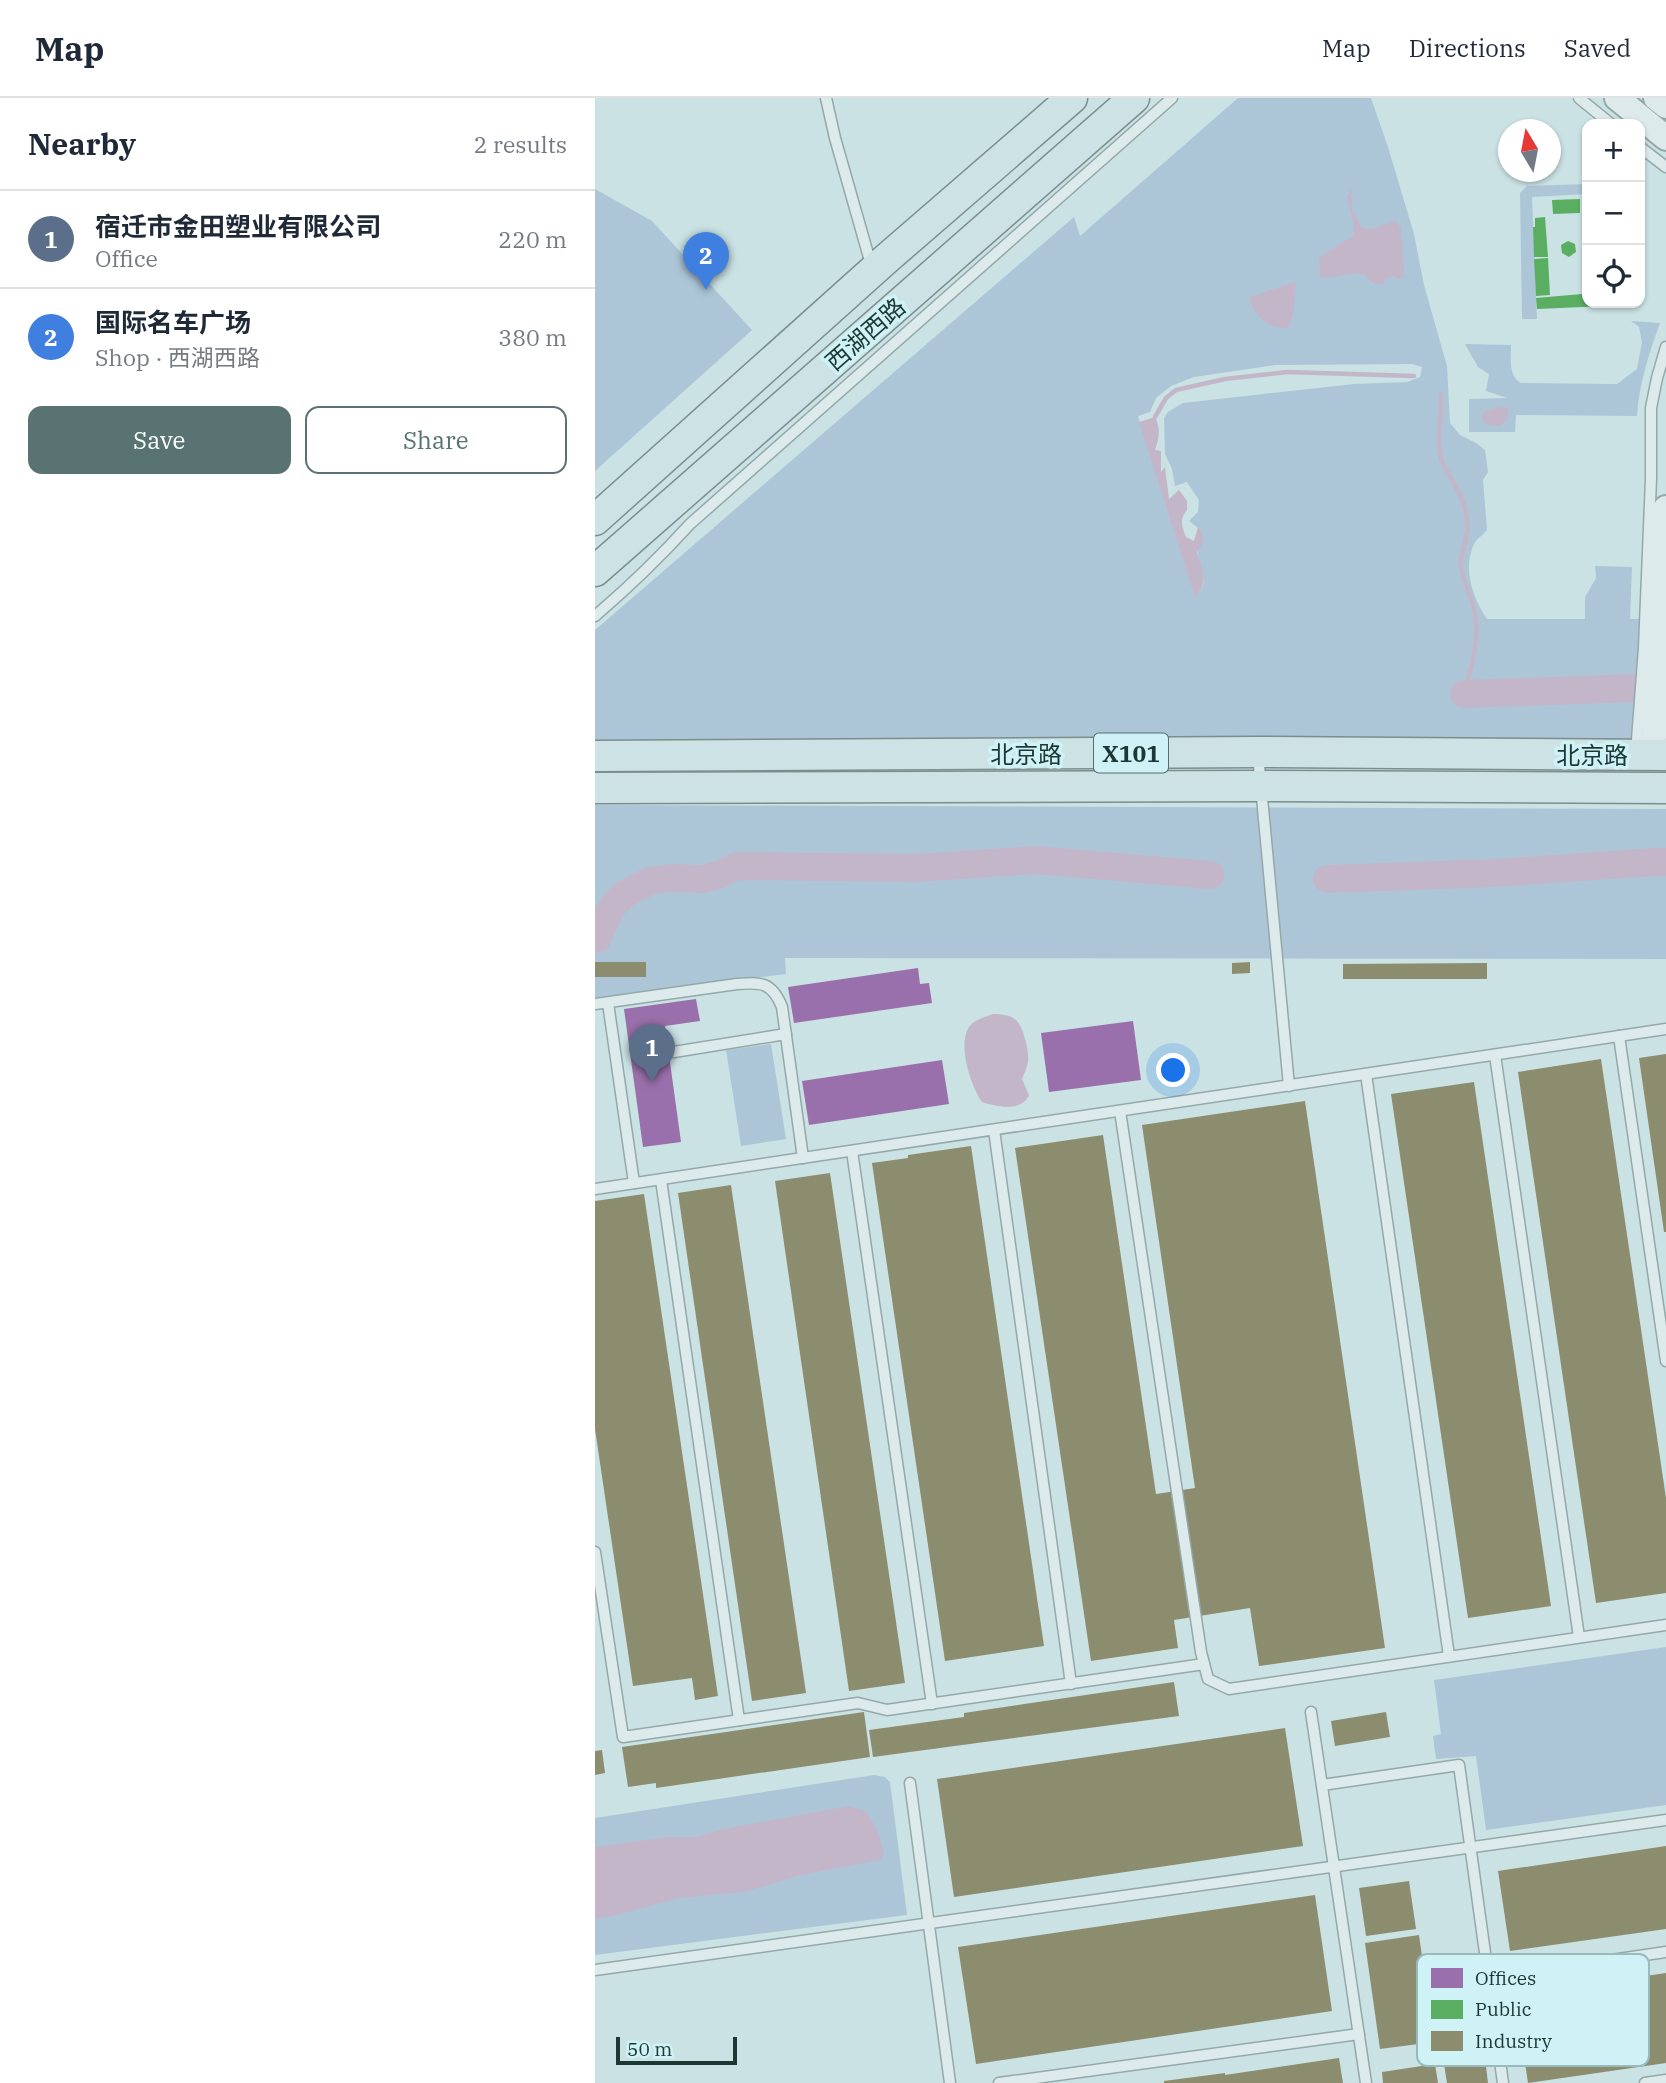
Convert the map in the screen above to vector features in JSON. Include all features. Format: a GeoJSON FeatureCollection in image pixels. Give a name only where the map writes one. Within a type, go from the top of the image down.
{"type":"FeatureCollection","features":[{"type":"Feature","properties":{"kind":"main road","name":"西湖西路"},"geometry":{"type":"LineString","coordinates":[[595,520],[1072,98]]}},
{"type":"Feature","properties":{"kind":"main road","name":"西湖西路"},"geometry":{"type":"LineString","coordinates":[[595,571],[1134,98]]}},
{"type":"Feature","properties":{"kind":"main road","name":"北京路"},"geometry":{"type":"LineString","coordinates":[[595,756],[1257,752],[1652,755]]}},
{"type":"Feature","properties":{"kind":"main road","name":"北京路"},"geometry":{"type":"LineString","coordinates":[[595,789],[1261,786],[1666,788]]}},
{"type":"Feature","properties":{"kind":"street"},"geometry":{"type":"LineString","coordinates":[[1616,98],[1666,138]]}},
{"type":"Feature","properties":{"kind":"street"},"geometry":{"type":"LineString","coordinates":[[1656,98],[1666,106]]}},
{"type":"Feature","properties":{"kind":"street"},"geometry":{"type":"LineString","coordinates":[[1652,755],[1648,706],[1666,508]]}},
{"type":"Feature","properties":{"kind":"lane"},"geometry":{"type":"LineString","coordinates":[[827,98],[835,138],[873,272]]}},
{"type":"Feature","properties":{"kind":"lane"},"geometry":{"type":"LineString","coordinates":[[595,616],[643,574],[689,524],[1172,98]]}},
{"type":"Feature","properties":{"kind":"lane"},"geometry":{"type":"LineString","coordinates":[[1579,98],[1605,119]]}},
{"type":"Feature","properties":{"kind":"lane"},"geometry":{"type":"LineString","coordinates":[[1645,151],[1666,167]]}},
{"type":"Feature","properties":{"kind":"lane"},"geometry":{"type":"LineString","coordinates":[[1652,649],[1651,408],[1666,347]]}},
{"type":"Feature","properties":{"kind":"lane"},"geometry":{"type":"LineString","coordinates":[[1257,752],[1289,1086]]}},
{"type":"Feature","properties":{"kind":"lane"},"geometry":{"type":"LineString","coordinates":[[595,1004],[758,983],[771,988],[782,1007],[803,1158]]}},
{"type":"Feature","properties":{"kind":"lane"},"geometry":{"type":"LineString","coordinates":[[608,1003],[634,1183]]}},
{"type":"Feature","properties":{"kind":"lane"},"geometry":{"type":"LineString","coordinates":[[595,1189],[1666,1029]]}},
{"type":"Feature","properties":{"kind":"lane"},"geometry":{"type":"LineString","coordinates":[[674,1052],[786,1034]]}},
{"type":"Feature","properties":{"kind":"lane"},"geometry":{"type":"LineString","coordinates":[[1619,1036],[1666,1361]]}},
{"type":"Feature","properties":{"kind":"lane"},"geometry":{"type":"LineString","coordinates":[[1495,1055],[1579,1637]]}},
{"type":"Feature","properties":{"kind":"lane"},"geometry":{"type":"LineString","coordinates":[[1366,1074],[1449,1656]]}},
{"type":"Feature","properties":{"kind":"lane"},"geometry":{"type":"LineString","coordinates":[[1120,1111],[1207,1679],[1229,1689],[1666,1625]]}},
{"type":"Feature","properties":{"kind":"lane"},"geometry":{"type":"LineString","coordinates":[[994,1130],[1071,1684]]}},
{"type":"Feature","properties":{"kind":"lane"},"geometry":{"type":"LineString","coordinates":[[852,1151],[932,1704]]}},
{"type":"Feature","properties":{"kind":"lane"},"geometry":{"type":"LineString","coordinates":[[661,1180],[739,1720]]}},
{"type":"Feature","properties":{"kind":"lane"},"geometry":{"type":"LineString","coordinates":[[595,1552],[623,1737],[857,1703],[887,1710],[1204,1664]]}},
{"type":"Feature","properties":{"kind":"lane"},"geometry":{"type":"LineString","coordinates":[[1311,1712],[1366,2083]]}},
{"type":"Feature","properties":{"kind":"lane"},"geometry":{"type":"LineString","coordinates":[[1322,1785],[1459,1765],[1486,1954]]}},
{"type":"Feature","properties":{"kind":"lane"},"geometry":{"type":"LineString","coordinates":[[910,1783],[950,2083]]}},
{"type":"Feature","properties":{"kind":"lane"},"geometry":{"type":"LineString","coordinates":[[595,1970],[1666,1819]]}},
{"type":"Feature","properties":{"kind":"lane"},"geometry":{"type":"LineString","coordinates":[[999,2083],[1359,2034]]}},
{"type":"Feature","properties":{"kind":"lane"},"geometry":{"type":"LineString","coordinates":[[1644,2083],[1666,2080]]}},
{"type":"Feature","properties":{"kind":"shaded area"},"geometry":{"type":"Polygon","coordinates":[[[1238,98],[1371,98],[1414,234],[1424,285],[1447,366],[1450,423],[1460,435],[1485,450],[1488,472],[1483,480],[1487,530],[1475,542],[1469,561],[1473,592],[1477,601],[1487,619],[1585,619],[1585,597],[1596,578],[1595,566],[1632,567],[1630,619],[1666,619],[1666,744],[595,740],[595,630],[1074,217],[1080,236],[1238,98]],[[1412,364],[1275,365],[1194,377],[1171,386],[1156,398],[1150,412],[1138,416],[1195,597],[1204,581],[1198,551],[1202,531],[1189,521],[1198,512],[1199,500],[1187,482],[1175,486],[1172,469],[1165,454],[1164,418],[1168,412],[1183,403],[1354,384],[1407,382],[1420,377],[1422,367],[1412,364]]]}},
{"type":"Feature","properties":{"kind":"shaded area"},"geometry":{"type":"Polygon","coordinates":[[[1582,184],[1582,194],[1532,197],[1537,319],[1522,319],[1520,193],[1527,186],[1582,184]]]}},
{"type":"Feature","properties":{"kind":"shaded area"},"geometry":{"type":"Polygon","coordinates":[[[595,189],[652,221],[752,330],[595,471],[595,189]]]}},
{"type":"Feature","properties":{"kind":"shaded area"},"geometry":{"type":"Polygon","coordinates":[[[1352,189],[1352,208],[1362,228],[1373,229],[1395,220],[1401,228],[1404,276],[1399,279],[1393,276],[1386,279],[1382,285],[1374,284],[1366,275],[1360,273],[1319,277],[1319,257],[1353,236],[1354,225],[1347,196],[1352,189]]]}},
{"type":"Feature","properties":{"kind":"shaded area"},"geometry":{"type":"Polygon","coordinates":[[[1296,282],[1290,326],[1285,329],[1261,319],[1249,297],[1296,282]]]}},
{"type":"Feature","properties":{"kind":"shaded area"},"geometry":{"type":"Polygon","coordinates":[[[1631,321],[1660,323],[1642,380],[1637,416],[1516,415],[1515,432],[1469,432],[1469,399],[1507,398],[1486,391],[1489,374],[1478,367],[1465,344],[1511,345],[1512,371],[1521,383],[1617,384],[1637,369],[1642,342],[1639,327],[1631,321]]]}},
{"type":"Feature","properties":{"kind":"shaded area"},"geometry":{"type":"Polygon","coordinates":[[[1515,406],[1510,407],[1507,420],[1500,426],[1488,425],[1481,418],[1483,412],[1496,407],[1515,406]]]}},
{"type":"Feature","properties":{"kind":"shaded area"},"geometry":{"type":"Polygon","coordinates":[[[1155,417],[1159,433],[1155,450],[1161,451],[1161,472],[1165,467],[1169,499],[1179,490],[1187,501],[1182,523],[1186,537],[1194,541],[1198,527],[1202,531],[1203,543],[1197,552],[1203,581],[1195,598],[1139,422],[1155,417]]]}},
{"type":"Feature","properties":{"kind":"shaded area"},"geometry":{"type":"Polygon","coordinates":[[[595,805],[1666,809],[1666,959],[785,958],[786,974],[595,998],[595,805]]]}},
{"type":"Feature","properties":{"kind":"shaded area"},"geometry":{"type":"Polygon","coordinates":[[[993,1014],[1006,1015],[1018,1022],[1028,1053],[1022,1079],[1029,1095],[1021,1104],[1015,1106],[982,1102],[967,1065],[964,1044],[969,1027],[993,1014]]]}},
{"type":"Feature","properties":{"kind":"shaded area"},"geometry":{"type":"Polygon","coordinates":[[[771,1044],[786,1139],[741,1146],[726,1050],[771,1044]]]}},
{"type":"Feature","properties":{"kind":"shaded area"},"geometry":{"type":"Polygon","coordinates":[[[1666,1647],[1666,1805],[1486,1830],[1476,1756],[1436,1759],[1433,1736],[1441,1734],[1434,1680],[1666,1647]]]}},
{"type":"Feature","properties":{"kind":"shaded area"},"geometry":{"type":"Polygon","coordinates":[[[874,1775],[885,1777],[890,1782],[907,1915],[595,1955],[595,1818],[874,1775]]]}},
{"type":"Feature","properties":{"kind":"shaded area"},"geometry":{"type":"Polygon","coordinates":[[[849,1806],[867,1812],[880,1836],[884,1855],[881,1860],[801,1875],[744,1892],[679,1898],[595,1919],[595,1847],[669,1837],[698,1837],[718,1830],[849,1806]]]}},
{"type":"Feature","properties":{"kind":"building: Offices"},"geometry":{"type":"Polygon","coordinates":[[[918,968],[920,984],[929,983],[932,1003],[794,1023],[788,987],[918,968]]]}},
{"type":"Feature","properties":{"kind":"building: Offices"},"geometry":{"type":"Polygon","coordinates":[[[696,999],[700,1021],[665,1026],[681,1142],[643,1147],[624,1009],[696,999]]]}},
{"type":"Feature","properties":{"kind":"building: Offices"},"geometry":{"type":"Polygon","coordinates":[[[1133,1021],[1141,1080],[1049,1092],[1041,1033],[1133,1021]]]}},
{"type":"Feature","properties":{"kind":"building: Offices"},"geometry":{"type":"Polygon","coordinates":[[[942,1060],[949,1104],[809,1125],[802,1081],[942,1060]]]}},
{"type":"Feature","properties":{"kind":"building: Public"},"geometry":{"type":"Polygon","coordinates":[[[1580,199],[1580,213],[1553,214],[1552,200],[1580,199]]]}},
{"type":"Feature","properties":{"kind":"building: Public"},"geometry":{"type":"Polygon","coordinates":[[[1545,217],[1548,257],[1534,257],[1535,218],[1545,217]]]}},
{"type":"Feature","properties":{"kind":"building: Public"},"geometry":{"type":"Polygon","coordinates":[[[1568,241],[1575,244],[1576,252],[1569,257],[1562,253],[1561,245],[1568,241]]]}},
{"type":"Feature","properties":{"kind":"building: Public"},"geometry":{"type":"Polygon","coordinates":[[[1548,258],[1550,295],[1536,296],[1534,259],[1548,258]]]}},
{"type":"Feature","properties":{"kind":"building: Public"},"geometry":{"type":"Polygon","coordinates":[[[1582,294],[1582,307],[1537,309],[1536,298],[1582,294]]]}},
{"type":"Feature","properties":{"kind":"building: Industry"},"geometry":{"type":"Polygon","coordinates":[[[595,962],[646,962],[646,977],[595,977],[595,962]]]}},
{"type":"Feature","properties":{"kind":"building: Industry"},"geometry":{"type":"Polygon","coordinates":[[[1250,962],[1250,973],[1232,974],[1232,963],[1250,962]]]}},
{"type":"Feature","properties":{"kind":"building: Industry"},"geometry":{"type":"Polygon","coordinates":[[[1487,963],[1487,979],[1343,979],[1343,964],[1487,963]]]}},
{"type":"Feature","properties":{"kind":"building: Industry"},"geometry":{"type":"Polygon","coordinates":[[[1666,1054],[1666,1232],[1664,1232],[1639,1058],[1666,1054]]]}},
{"type":"Feature","properties":{"kind":"building: Industry"},"geometry":{"type":"Polygon","coordinates":[[[1601,1059],[1666,1498],[1666,1593],[1596,1603],[1518,1072],[1601,1059]]]}},
{"type":"Feature","properties":{"kind":"building: Industry"},"geometry":{"type":"Polygon","coordinates":[[[1474,1082],[1551,1606],[1468,1618],[1391,1094],[1474,1082]]]}},
{"type":"Feature","properties":{"kind":"building: Industry"},"geometry":{"type":"Polygon","coordinates":[[[1305,1101],[1385,1648],[1259,1666],[1250,1608],[1174,1620],[1178,1648],[1091,1661],[1015,1148],[1103,1135],[1156,1494],[1195,1488],[1142,1125],[1305,1101]]]}},
{"type":"Feature","properties":{"kind":"building: Industry"},"geometry":{"type":"Polygon","coordinates":[[[971,1146],[1044,1646],[945,1661],[872,1163],[971,1146]]]}},
{"type":"Feature","properties":{"kind":"building: Industry"},"geometry":{"type":"Polygon","coordinates":[[[830,1173],[905,1683],[849,1691],[775,1181],[830,1173]]]}},
{"type":"Feature","properties":{"kind":"building: Industry"},"geometry":{"type":"Polygon","coordinates":[[[731,1185],[806,1693],[752,1701],[678,1193],[731,1185]]]}},
{"type":"Feature","properties":{"kind":"building: Industry"},"geometry":{"type":"Polygon","coordinates":[[[644,1194],[718,1696],[695,1700],[692,1678],[633,1686],[595,1429],[595,1201],[644,1194]]]}},
{"type":"Feature","properties":{"kind":"building: Industry"},"geometry":{"type":"Polygon","coordinates":[[[1174,1682],[1179,1716],[873,1757],[869,1730],[1174,1682]]]}},
{"type":"Feature","properties":{"kind":"building: Industry"},"geometry":{"type":"Polygon","coordinates":[[[864,1712],[870,1757],[656,1788],[656,1783],[628,1787],[622,1747],[864,1712]]]}},
{"type":"Feature","properties":{"kind":"building: Industry"},"geometry":{"type":"Polygon","coordinates":[[[1386,1712],[1390,1737],[1335,1746],[1331,1721],[1386,1712]]]}},
{"type":"Feature","properties":{"kind":"building: Industry"},"geometry":{"type":"Polygon","coordinates":[[[1285,1728],[1303,1846],[954,1897],[937,1779],[1285,1728]]]}},
{"type":"Feature","properties":{"kind":"building: Industry"},"geometry":{"type":"Polygon","coordinates":[[[602,1750],[605,1773],[595,1775],[595,1751],[602,1750]]]}},
{"type":"Feature","properties":{"kind":"building: Industry"},"geometry":{"type":"Polygon","coordinates":[[[1666,1846],[1666,1929],[1510,1951],[1498,1871],[1666,1846]]]}},
{"type":"Feature","properties":{"kind":"building: Industry"},"geometry":{"type":"Polygon","coordinates":[[[1409,1881],[1416,1929],[1366,1936],[1359,1888],[1409,1881]]]}},
{"type":"Feature","properties":{"kind":"building: Industry"},"geometry":{"type":"Polygon","coordinates":[[[1315,1895],[1332,2011],[976,2064],[958,1947],[1315,1895]]]}},
{"type":"Feature","properties":{"kind":"building: Industry"},"geometry":{"type":"Polygon","coordinates":[[[1419,1935],[1422,1954],[1417,1954],[1417,2044],[1380,2049],[1365,1943],[1419,1935]]]}},
{"type":"Feature","properties":{"kind":"building: Industry"},"geometry":{"type":"Polygon","coordinates":[[[1666,1973],[1666,2063],[1649,2065],[1649,1975],[1666,1973]]]}},
{"type":"Feature","properties":{"kind":"building: Industry"},"geometry":{"type":"Polygon","coordinates":[[[1339,2058],[1343,2083],[1164,2083],[1164,2081],[1339,2058]]]}},
{"type":"Feature","properties":{"kind":"building: Industry"},"geometry":{"type":"Polygon","coordinates":[[[1435,2066],[1438,2083],[1383,2083],[1382,2072],[1435,2066]]]}},
{"type":"Feature","properties":{"kind":"building: Industry"},"geometry":{"type":"Polygon","coordinates":[[[1444,2066],[1486,2066],[1488,2083],[1447,2083],[1444,2066]]]}},
{"type":"Feature","properties":{"kind":"building: Industry"},"geometry":{"type":"Polygon","coordinates":[[[1525,2066],[1645,2066],[1528,2083],[1525,2066]]]}},
{"type":"Feature","properties":{"kind":"waterway"},"geometry":{"type":"LineString","coordinates":[[1155,417],[1166,398],[1176,390],[1225,379],[1287,372],[1414,376]]}},
{"type":"Feature","properties":{"kind":"waterway"},"geometry":{"type":"LineString","coordinates":[[1441,394],[1440,452],[1466,513],[1467,530],[1461,569],[1476,619],[1474,652],[1464,694]]}},
{"type":"Feature","properties":{"kind":"waterway"},"geometry":{"type":"LineString","coordinates":[[1464,694],[1666,687]]}},
{"type":"Feature","properties":{"kind":"waterway"},"geometry":{"type":"LineString","coordinates":[[597,939],[611,908],[623,895],[650,881],[671,878],[704,879],[736,866],[915,868],[1036,860],[1210,875]]}},
{"type":"Feature","properties":{"kind":"waterway"},"geometry":{"type":"LineString","coordinates":[[1327,879],[1495,873],[1666,862]]}},
{"type":"Feature","properties":{"kind":"place","name":"国际名车广场"},"geometry":{"type":"Point","coordinates":[706,290]}},
{"type":"Feature","properties":{"kind":"place","name":"宿迁市金田塑业有限公司"},"geometry":{"type":"Point","coordinates":[652,1082]}}]}
